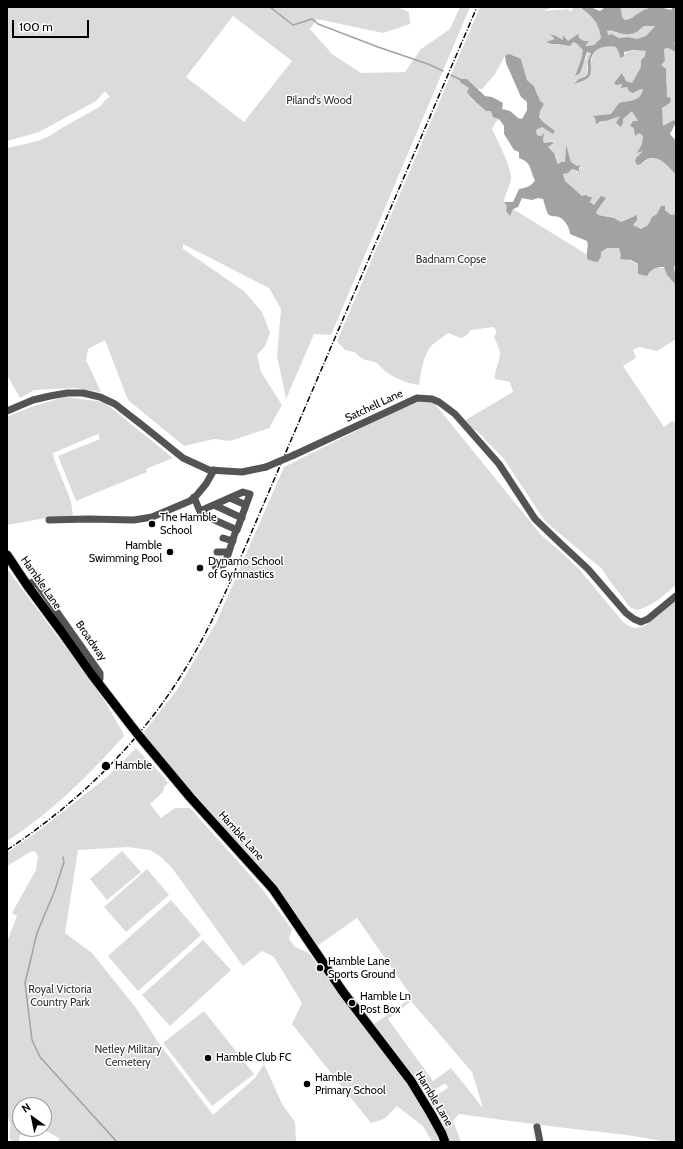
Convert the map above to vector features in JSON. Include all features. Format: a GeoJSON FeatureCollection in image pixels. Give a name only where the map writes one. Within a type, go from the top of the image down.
{"type":"FeatureCollection","features":[{"type":"Feature","properties":{"kind":"main road","name":"Hamble Lane"},"geometry":{"type":"LineString","coordinates":[[7,555],[97,682],[140,737],[190,797],[273,889],[342,992],[411,1081],[431,1114],[445,1142]]}},
{"type":"Feature","properties":{"kind":"street","name":"Satchell Lane"},"geometry":{"type":"LineString","coordinates":[[7,411],[33,400],[67,393],[83,393],[100,397],[115,404],[183,458],[209,470],[242,472],[266,467],[417,398],[432,399],[440,402],[455,414],[499,464],[535,519],[588,569],[626,613],[641,622],[648,620],[676,596]]}},
{"type":"Feature","properties":{"kind":"street"},"geometry":{"type":"LineString","coordinates":[[49,520],[134,520],[152,517],[194,498],[206,484],[214,470]]}},
{"type":"Feature","properties":{"kind":"street"},"geometry":{"type":"LineString","coordinates":[[200,511],[243,492],[250,494],[225,564],[216,566]]}},
{"type":"Feature","properties":{"kind":"street"},"geometry":{"type":"LineString","coordinates":[[194,498],[201,514],[236,530]]}},
{"type":"Feature","properties":{"kind":"street"},"geometry":{"type":"LineString","coordinates":[[230,498],[246,505]]}},
{"type":"Feature","properties":{"kind":"street"},"geometry":{"type":"LineString","coordinates":[[214,505],[242,518]]}},
{"type":"Feature","properties":{"kind":"street"},"geometry":{"type":"LineString","coordinates":[[224,538],[233,541]]}},
{"type":"Feature","properties":{"kind":"street"},"geometry":{"type":"LineString","coordinates":[[217,552],[229,552]]}},
{"type":"Feature","properties":{"kind":"street"},"geometry":{"type":"LineString","coordinates":[[537,1127],[540,1142]]}},
{"type":"Feature","properties":{"kind":"green space","name":"Piland's Wood"},"geometry":{"type":"Polygon","coordinates":[[[7,7],[397,7],[409,12],[410,24],[383,33],[317,19],[310,29],[332,54],[361,73],[405,72],[421,49],[450,29],[460,7],[470,7],[331,335],[314,334],[286,399],[277,356],[281,309],[269,288],[183,244],[183,249],[244,291],[262,312],[270,333],[265,346],[257,355],[261,372],[282,405],[269,428],[230,441],[214,439],[184,446],[128,400],[105,340],[88,349],[86,360],[101,392],[74,388],[34,390],[20,398],[7,375],[7,148],[35,142],[48,136],[101,106],[105,100],[110,97],[105,91],[96,101],[39,132],[7,141],[7,7]],[[233,16],[186,77],[244,122],[292,61],[233,16]]]}},
{"type":"Feature","properties":{"kind":"green space","name":"Badnam Copse"},"geometry":{"type":"Polygon","coordinates":[[[480,7],[560,7],[543,11],[568,9],[570,12],[574,7],[580,7],[599,27],[601,38],[594,45],[584,46],[584,41],[579,38],[568,41],[563,36],[563,40],[551,35],[556,39],[547,42],[551,44],[572,41],[583,50],[575,75],[586,58],[588,52],[591,53],[587,68],[588,74],[585,77],[590,75],[591,62],[594,52],[602,47],[616,47],[620,58],[629,51],[647,51],[641,60],[641,67],[632,83],[626,81],[622,73],[614,83],[636,89],[643,89],[642,95],[638,99],[619,103],[611,114],[592,116],[595,118],[596,123],[606,121],[620,115],[623,119],[632,110],[638,121],[634,128],[643,136],[642,144],[638,153],[644,150],[642,164],[647,160],[660,160],[665,163],[676,175],[676,214],[671,215],[665,210],[652,217],[648,225],[641,229],[633,225],[634,216],[621,222],[614,218],[598,215],[596,212],[606,198],[597,201],[594,205],[590,202],[589,197],[582,196],[565,181],[563,174],[572,169],[580,173],[580,165],[577,166],[571,162],[566,147],[565,162],[559,164],[554,153],[547,146],[554,144],[550,142],[544,143],[543,134],[541,136],[537,135],[536,130],[542,127],[553,134],[555,131],[539,117],[541,109],[537,93],[534,86],[527,80],[521,59],[505,56],[495,74],[482,89],[478,89],[467,79],[472,100],[478,103],[486,111],[491,111],[499,119],[492,129],[510,172],[511,180],[504,202],[510,215],[513,209],[586,254],[587,259],[607,248],[619,248],[621,255],[638,265],[639,271],[665,268],[667,275],[676,284],[676,339],[657,351],[639,347],[633,350],[636,358],[623,366],[664,427],[672,421],[676,423],[676,585],[653,603],[637,610],[630,607],[602,569],[546,522],[504,459],[476,430],[470,432],[462,422],[513,392],[510,382],[495,379],[495,372],[500,353],[494,337],[496,330],[493,327],[471,330],[467,335],[461,338],[448,333],[432,345],[424,359],[419,385],[390,375],[377,363],[363,359],[355,352],[345,350],[337,341],[480,7]]]}},
{"type":"Feature","properties":{"kind":"green space"},"geometry":{"type":"Polygon","coordinates":[[[619,7],[650,7],[635,17],[625,20],[622,17],[621,9],[619,7]]]}},
{"type":"Feature","properties":{"kind":"green space"},"geometry":{"type":"Polygon","coordinates":[[[644,26],[655,26],[646,37],[637,39],[628,37],[619,38],[612,34],[608,35],[606,31],[610,30],[617,33],[639,31],[644,26]]]}},
{"type":"Feature","properties":{"kind":"green space"},"geometry":{"type":"Polygon","coordinates":[[[668,48],[676,52],[676,122],[674,120],[663,127],[662,108],[670,103],[670,98],[667,98],[667,78],[660,65],[665,61],[664,49],[668,48]]]}},
{"type":"Feature","properties":{"kind":"green space"},"geometry":{"type":"Polygon","coordinates":[[[65,397],[104,402],[173,458],[146,469],[147,472],[76,501],[58,456],[100,439],[98,434],[53,453],[71,501],[73,516],[46,518],[7,525],[7,417],[31,407],[65,397]]]}},
{"type":"Feature","properties":{"kind":"green space"},"geometry":{"type":"Polygon","coordinates":[[[418,400],[428,401],[435,404],[541,535],[579,569],[624,623],[635,628],[643,627],[676,598],[676,1142],[459,1114],[453,1121],[461,1142],[432,1142],[423,1126],[397,1106],[384,1119],[371,1123],[292,1024],[302,1003],[274,957],[262,951],[243,966],[172,868],[161,857],[150,850],[128,847],[78,850],[65,933],[92,953],[136,1008],[158,1042],[213,1115],[255,1078],[264,1064],[282,1104],[295,1122],[296,1142],[59,1142],[59,1138],[52,1134],[52,1097],[12,1097],[12,1137],[20,1137],[18,1142],[11,1140],[10,1123],[7,1116],[7,942],[17,916],[12,913],[36,870],[38,857],[36,852],[32,851],[7,866],[7,853],[41,829],[107,777],[136,748],[168,783],[164,787],[163,792],[150,804],[161,818],[175,808],[190,808],[259,885],[292,929],[289,939],[295,947],[309,953],[316,963],[373,1025],[412,997],[357,918],[317,946],[299,919],[269,881],[148,741],[143,733],[177,690],[216,623],[284,467],[418,400]],[[411,1001],[388,1019],[433,1081],[451,1068],[483,1108],[472,1072],[411,1001]],[[446,1084],[428,1094],[418,1085],[425,1102],[448,1088],[446,1084]]]}},
{"type":"Feature","properties":{"kind":"green space"},"geometry":{"type":"Polygon","coordinates":[[[7,569],[102,696],[124,736],[69,793],[39,818],[7,841],[7,569]]]}},
{"type":"Feature","properties":{"kind":"green space"},"geometry":{"type":"Polygon","coordinates":[[[122,851],[141,872],[107,900],[90,879],[122,851]]]}},
{"type":"Feature","properties":{"kind":"green space"},"geometry":{"type":"Polygon","coordinates":[[[147,869],[169,895],[126,932],[104,907],[147,869]]]}},
{"type":"Feature","properties":{"kind":"green space"},"geometry":{"type":"Polygon","coordinates":[[[171,900],[201,935],[138,991],[108,956],[171,900]]]}},
{"type":"Feature","properties":{"kind":"green space"},"geometry":{"type":"Polygon","coordinates":[[[203,940],[231,970],[170,1026],[142,995],[203,940]]]}},
{"type":"Feature","properties":{"kind":"green space","name":"Hamble Club FC"},"geometry":{"type":"Polygon","coordinates":[[[204,1011],[254,1074],[212,1106],[163,1043],[204,1011]]]}},
{"type":"Feature","properties":{"kind":"shaded area"},"geometry":{"type":"Polygon","coordinates":[[[580,7],[590,7],[600,11],[604,7],[619,7],[621,9],[622,17],[625,20],[643,10],[658,8],[671,10],[673,7],[676,7],[676,42],[674,43],[676,46],[676,52],[668,48],[664,49],[665,61],[661,65],[666,69],[667,97],[671,98],[670,103],[662,108],[663,126],[674,120],[676,122],[670,134],[676,141],[676,175],[664,162],[656,158],[645,160],[641,164],[637,165],[635,161],[636,158],[643,151],[637,153],[642,144],[643,136],[639,133],[635,136],[634,128],[630,126],[633,121],[638,121],[632,111],[623,119],[621,127],[616,123],[620,116],[606,121],[601,121],[596,124],[595,118],[592,116],[611,114],[619,103],[634,100],[640,96],[643,89],[633,93],[629,91],[627,87],[621,88],[622,84],[616,85],[614,83],[622,73],[626,81],[632,83],[641,67],[641,60],[645,56],[646,51],[633,50],[624,52],[624,56],[620,58],[616,47],[608,46],[598,49],[591,59],[591,73],[589,77],[574,84],[588,74],[588,61],[591,53],[587,52],[580,73],[575,76],[583,50],[573,42],[570,46],[546,42],[555,39],[550,34],[563,40],[563,35],[568,41],[578,34],[579,38],[584,41],[589,41],[585,46],[594,45],[601,38],[597,24],[580,7]],[[644,26],[631,34],[607,31],[608,35],[612,34],[619,38],[628,37],[637,39],[646,36],[655,26],[644,26]]]}},
{"type":"Feature","properties":{"kind":"shaded area"},"geometry":{"type":"Polygon","coordinates":[[[509,54],[521,59],[527,80],[534,86],[540,101],[544,104],[539,117],[555,131],[553,134],[542,127],[536,130],[537,135],[541,136],[544,133],[544,143],[554,143],[548,147],[554,153],[558,164],[565,162],[566,145],[571,162],[577,166],[580,165],[580,174],[578,171],[572,169],[568,173],[563,174],[565,181],[582,196],[586,195],[592,197],[590,202],[594,205],[601,196],[606,198],[596,212],[598,215],[614,218],[621,222],[637,215],[637,220],[633,225],[641,229],[648,225],[652,217],[657,214],[661,206],[665,206],[665,210],[671,215],[676,214],[676,266],[674,266],[676,284],[667,275],[664,267],[654,269],[647,276],[638,274],[638,264],[631,260],[620,259],[621,255],[619,248],[607,248],[601,252],[598,262],[587,259],[587,241],[570,234],[568,227],[561,218],[549,215],[543,199],[538,198],[532,200],[522,198],[518,207],[513,209],[510,216],[506,211],[507,206],[504,202],[513,202],[519,189],[532,184],[535,180],[527,162],[519,158],[519,152],[514,150],[504,134],[504,126],[499,119],[493,117],[491,111],[486,111],[473,100],[467,92],[469,88],[460,82],[461,79],[467,79],[485,96],[492,97],[503,103],[502,109],[510,111],[518,118],[522,119],[527,110],[527,102],[521,97],[506,63],[505,56],[509,54]]]}},
{"type":"Feature","properties":{"kind":"waterway"},"geometry":{"type":"LineString","coordinates":[[270,7],[293,25],[312,19],[318,24],[428,64],[443,71]]}},
{"type":"Feature","properties":{"kind":"waterway"},"geometry":{"type":"LineString","coordinates":[[451,75],[461,80]]}},
{"type":"Feature","properties":{"kind":"waterway"},"geometry":{"type":"LineString","coordinates":[[63,857],[64,862],[55,890],[37,933],[25,983],[32,1040],[40,1057],[117,1142]]}},
{"type":"Feature","properties":{"kind":"railway"},"geometry":{"type":"LineString","coordinates":[[7,850],[33,832],[81,793],[125,749],[165,700],[196,651],[231,580],[477,7]]}},
{"type":"Feature","properties":{"kind":"place","name":"The Hamble School"},"geometry":{"type":"Point","coordinates":[152,524]}},
{"type":"Feature","properties":{"kind":"place","name":"Hamble Swimming Pool"},"geometry":{"type":"Point","coordinates":[170,552]}},
{"type":"Feature","properties":{"kind":"place","name":"Dynamo School of Gymnastics"},"geometry":{"type":"Point","coordinates":[200,568]}},
{"type":"Feature","properties":{"kind":"place","name":"Hamble"},"geometry":{"type":"Point","coordinates":[106,766]}},
{"type":"Feature","properties":{"kind":"place","name":"Hamble Lane Sports Ground"},"geometry":{"type":"Point","coordinates":[320,968]}},
{"type":"Feature","properties":{"kind":"place","name":"Hamble Ln Post Box"},"geometry":{"type":"Point","coordinates":[352,1003]}},
{"type":"Feature","properties":{"kind":"place","name":"Hamble Club FC"},"geometry":{"type":"Point","coordinates":[208,1058]}},
{"type":"Feature","properties":{"kind":"place","name":"Hamble Primary School"},"geometry":{"type":"Point","coordinates":[307,1084]}},
{"type":"Feature","properties":{"kind":"park label","name":"Royal Victoria Country Park"},"geometry":{"type":"Point","coordinates":[60,996]}},
{"type":"Feature","properties":{"kind":"park label","name":"Netley Military Cemetery"},"geometry":{"type":"Point","coordinates":[128,1056]}}]}
